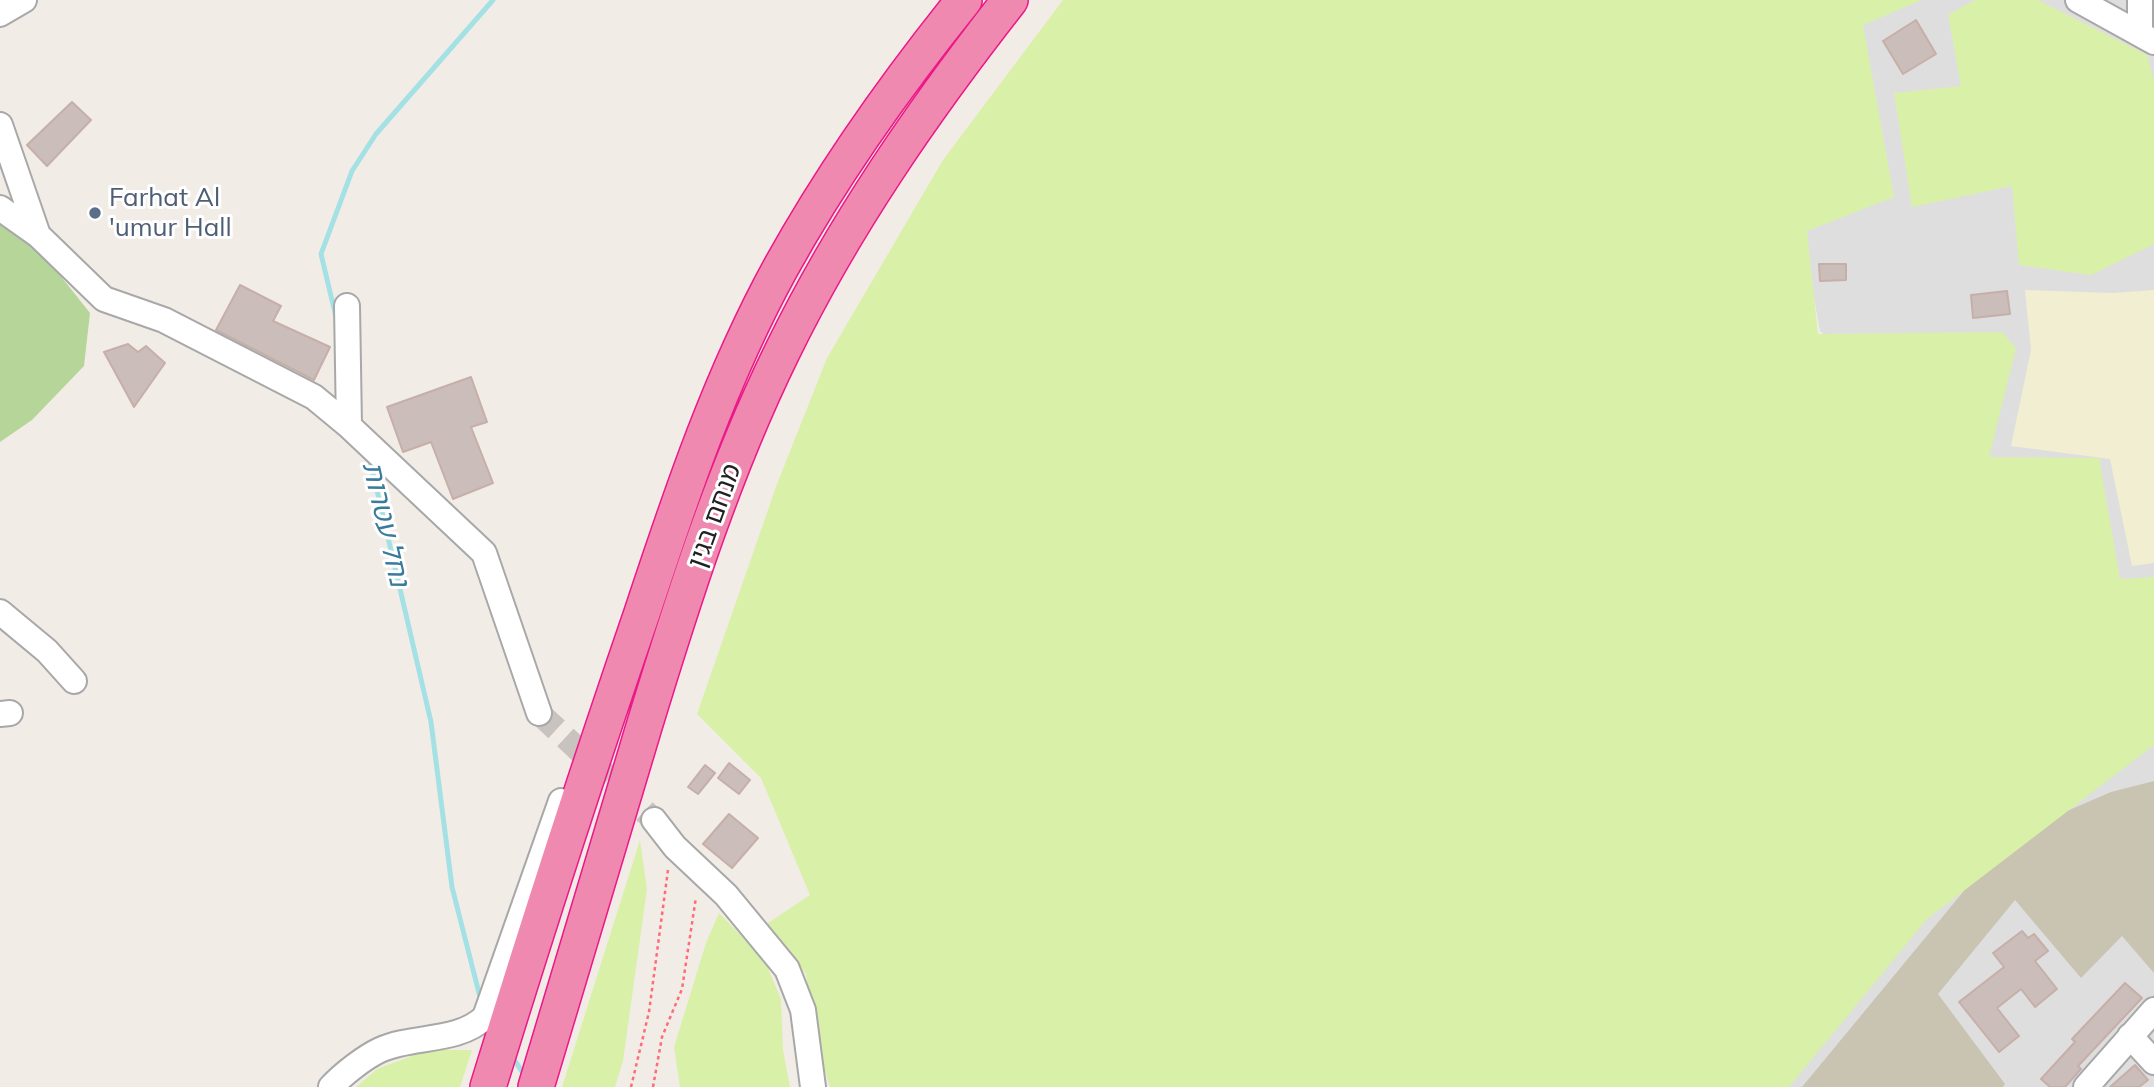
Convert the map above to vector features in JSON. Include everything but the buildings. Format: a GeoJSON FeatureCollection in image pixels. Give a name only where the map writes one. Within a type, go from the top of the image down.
{"type":"FeatureCollection","features":[{"type":"Feature","properties":{"kind":"highway","name":"מנחם בגין"},"geometry":{"type":"LineString","coordinates":[[488,1087],[588,768],[693,461],[781,268],[837,176],[925,48],[964,0]]}},
{"type":"Feature","properties":{"kind":"highway","name":"מנחם בגין"},"geometry":{"type":"LineString","coordinates":[[536,1087],[676,622],[732,468],[781,353],[879,177],[959,65],[1010,0]]}},
{"type":"Feature","properties":{"kind":"street"},"geometry":{"type":"LineString","coordinates":[[0,14],[24,0]]}},
{"type":"Feature","properties":{"kind":"street"},"geometry":{"type":"LineString","coordinates":[[2078,0],[2147,38]]}},
{"type":"Feature","properties":{"kind":"street"},"geometry":{"type":"LineString","coordinates":[[2140,0],[2147,38]]}},
{"type":"Feature","properties":{"kind":"street"},"geometry":{"type":"LineString","coordinates":[[0,125],[38,235]]}},
{"type":"Feature","properties":{"kind":"street"},"geometry":{"type":"LineString","coordinates":[[0,208],[38,235],[104,299],[164,320],[314,397],[349,426],[484,553],[539,713]]}},
{"type":"Feature","properties":{"kind":"street"},"geometry":{"type":"LineString","coordinates":[[347,306],[349,426]]}},
{"type":"Feature","properties":{"kind":"street"},"geometry":{"type":"LineString","coordinates":[[0,612],[47,651],[74,681]]}},
{"type":"Feature","properties":{"kind":"street"},"geometry":{"type":"LineString","coordinates":[[331,1087],[380,1050],[461,1031],[475,1026],[485,1017],[581,744]]}},
{"type":"Feature","properties":{"kind":"street"},"geometry":{"type":"LineString","coordinates":[[654,820],[675,847],[726,895],[787,968],[803,1010],[813,1087]]}},
{"type":"Feature","properties":{"kind":"street"},"geometry":{"type":"LineString","coordinates":[[2086,1087],[2154,1010]]}},
{"type":"Feature","properties":{"kind":"street"},"geometry":{"type":"LineString","coordinates":[[2130,1036],[2154,1062]]}},
{"type":"Feature","properties":{"kind":"path"},"geometry":{"type":"LineString","coordinates":[[631,1087],[649,1012],[666,877],[675,847]]}},
{"type":"Feature","properties":{"kind":"path"},"geometry":{"type":"LineString","coordinates":[[653,1087],[662,1037],[682,989],[700,870]]}},
{"type":"Feature","properties":{"kind":"shaded area"},"geometry":{"type":"Polygon","coordinates":[[[1879,0],[2154,0],[2154,656],[1820,331],[1802,233],[1862,22],[1879,0]]]}},
{"type":"Feature","properties":{"kind":"shaded area"},"geometry":{"type":"Polygon","coordinates":[[[2025,290],[2112,293],[2154,290],[2154,563],[2132,566],[2110,459],[2011,446],[2031,350],[2025,290]]]}},
{"type":"Feature","properties":{"kind":"shaded area"},"geometry":{"type":"Polygon","coordinates":[[[2154,708],[2154,1087],[1728,1087],[2154,708]]]}},
{"type":"Feature","properties":{"kind":"shaded area"},"geometry":{"type":"Polygon","coordinates":[[[2154,781],[2154,973],[2122,936],[2081,978],[2015,900],[1938,994],[2005,1084],[2003,1087],[1802,1087],[1987,863],[2037,824],[2111,792],[2154,781]]]}},
{"type":"Feature","properties":{"kind":"green space"},"geometry":{"type":"Polygon","coordinates":[[[1063,0],[1922,0],[1863,25],[1894,197],[1807,231],[1818,334],[2002,332],[2016,348],[1989,457],[2099,458],[2120,579],[2154,577],[2154,745],[1927,919],[1789,1087],[830,1087],[818,1049],[806,974],[765,925],[810,895],[761,778],[697,714],[777,484],[827,358],[943,160],[1063,0]]]}},
{"type":"Feature","properties":{"kind":"green space"},"geometry":{"type":"Polygon","coordinates":[[[1975,0],[2038,0],[2147,55],[2154,81],[2154,244],[2091,275],[2019,265],[2012,186],[1912,207],[1894,93],[1961,86],[1948,15],[1975,0]]]}},
{"type":"Feature","properties":{"kind":"green space"},"geometry":{"type":"Polygon","coordinates":[[[0,214],[32,240],[90,313],[84,366],[32,420],[0,442],[0,214]]]}},
{"type":"Feature","properties":{"kind":"green space"},"geometry":{"type":"Polygon","coordinates":[[[640,840],[647,889],[623,1061],[615,1087],[562,1087],[640,840]]]}},
{"type":"Feature","properties":{"kind":"green space"},"geometry":{"type":"Polygon","coordinates":[[[719,913],[764,959],[781,999],[783,1050],[790,1087],[680,1087],[674,1047],[706,943],[719,913]]]}},
{"type":"Feature","properties":{"kind":"green space"},"geometry":{"type":"Polygon","coordinates":[[[428,1050],[472,1050],[460,1087],[356,1087],[377,1069],[428,1050]]]}},
{"type":"Feature","properties":{"kind":"waterway","name":"נחל עטרות"},"geometry":{"type":"LineString","coordinates":[[336,317],[321,254],[352,171],[376,134],[493,0]]}},
{"type":"Feature","properties":{"kind":"waterway","name":"נחל עטרות"},"geometry":{"type":"LineString","coordinates":[[369,456],[431,722],[452,887],[481,1001]]}},
{"type":"Feature","properties":{"kind":"waterway","name":"נחל עטרות"},"geometry":{"type":"LineString","coordinates":[[511,1055],[525,1076]]}},
{"type":"Feature","properties":{"kind":"tunnel"},"geometry":{"type":"LineString","coordinates":[[539,713],[654,820]]}},
{"type":"Feature","properties":{"kind":"place","name":"Farhat Al 'umur Hall"},"geometry":{"type":"Point","coordinates":[95,213]}}]}
